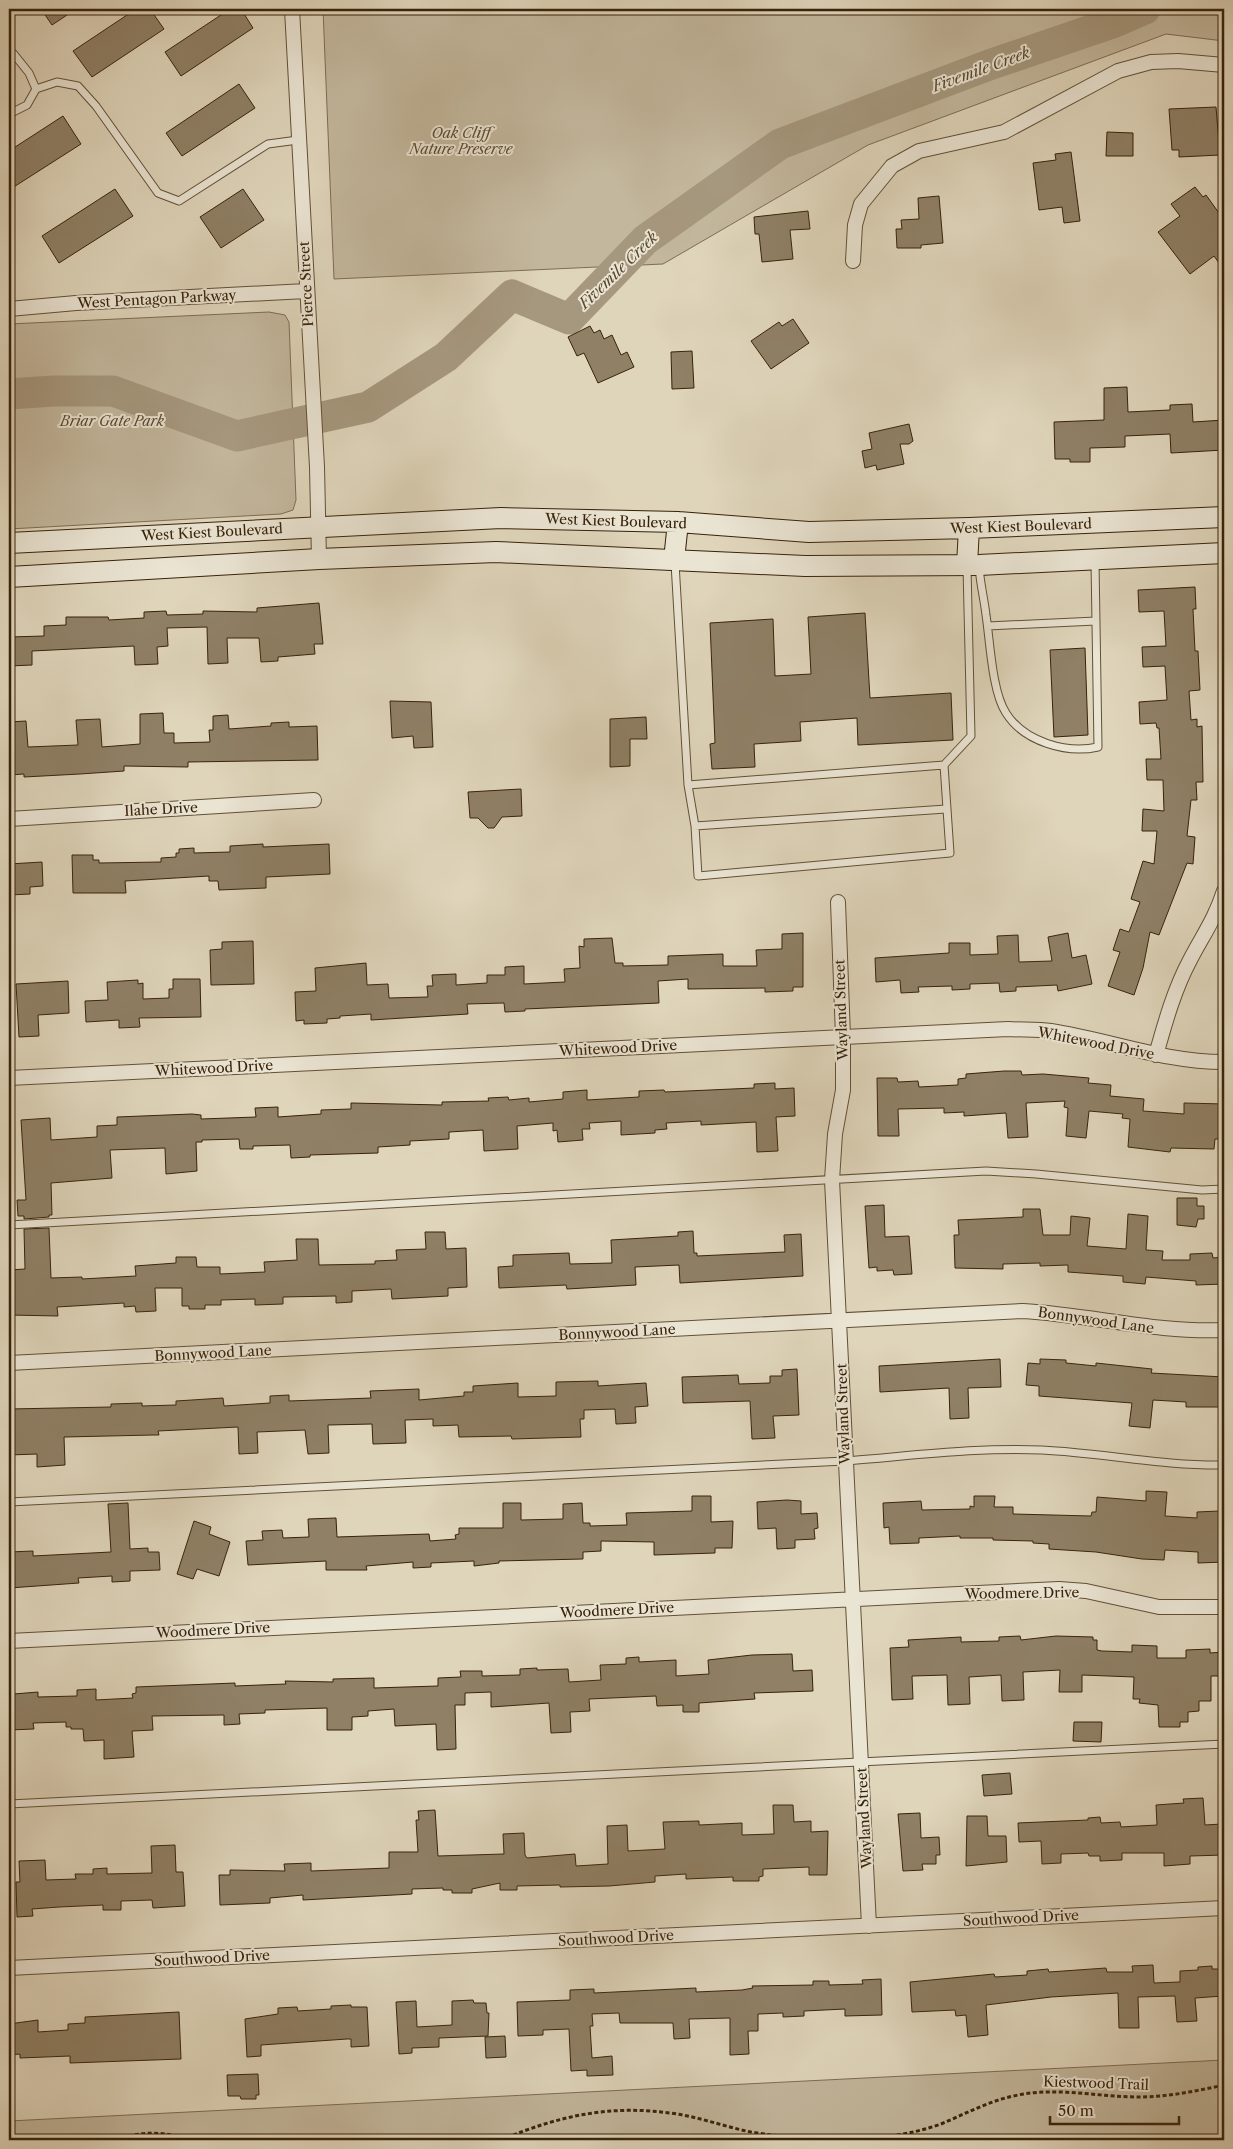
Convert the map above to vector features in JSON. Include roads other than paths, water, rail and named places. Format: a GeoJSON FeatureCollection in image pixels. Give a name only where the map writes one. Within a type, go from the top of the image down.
{"type":"FeatureCollection","features":[{"type":"Feature","properties":{"kind":"main road","name":"West Kiest Boulevard"},"geometry":{"type":"LineString","coordinates":[[9,542],[501,518],[678,522],[809,532],[969,528],[1224,517]]}},
{"type":"Feature","properties":{"kind":"main road"},"geometry":{"type":"LineString","coordinates":[[674,560],[678,522]]}},
{"type":"Feature","properties":{"kind":"main road"},"geometry":{"type":"LineString","coordinates":[[969,528],[973,565]]}},
{"type":"Feature","properties":{"kind":"main road"},"geometry":{"type":"LineString","coordinates":[[9,577],[319,559],[496,552],[805,566],[973,565],[1224,553]]}},
{"type":"Feature","properties":{"kind":"street","name":"Pierce Street"},"geometry":{"type":"LineString","coordinates":[[292,9],[316,467],[319,559]]}},
{"type":"Feature","properties":{"kind":"street"},"geometry":{"type":"LineString","coordinates":[[853,261],[855,225],[861,204],[892,166],[919,151],[1004,132],[1118,71],[1151,62],[1169,61],[1224,65]]}},
{"type":"Feature","properties":{"kind":"street","name":"West Pentagon Parkway"},"geometry":{"type":"LineString","coordinates":[[9,309],[76,302],[306,291]]}},
{"type":"Feature","properties":{"kind":"street","name":"Ilahe Drive"},"geometry":{"type":"LineString","coordinates":[[9,818],[314,800]]}},
{"type":"Feature","properties":{"kind":"street"},"geometry":{"type":"LineString","coordinates":[[1156,1056],[1171,1004],[1189,961],[1215,918],[1224,891]]}},
{"type":"Feature","properties":{"kind":"street","name":"Wayland Street"},"geometry":{"type":"LineString","coordinates":[[838,902],[843,1090],[834,1134],[832,1180],[869,1926]]}},
{"type":"Feature","properties":{"kind":"street","name":"Whitewood Drive"},"geometry":{"type":"LineString","coordinates":[[9,1078],[1008,1029],[1050,1031],[1156,1056],[1194,1062],[1224,1062]]}},
{"type":"Feature","properties":{"kind":"street","name":"Bonnywood Lane"},"geometry":{"type":"LineString","coordinates":[[9,1363],[1023,1311],[1068,1314],[1161,1329],[1224,1330]]}},
{"type":"Feature","properties":{"kind":"street","name":"Woodmere Drive"},"geometry":{"type":"LineString","coordinates":[[9,1641],[852,1598],[1059,1590],[1086,1592],[1158,1607],[1224,1607]]}},
{"type":"Feature","properties":{"kind":"street","name":"Southwood Drive"},"geometry":{"type":"LineString","coordinates":[[9,1968],[1224,1908]]}},
{"type":"Feature","properties":{"kind":"lane"},"geometry":{"type":"LineString","coordinates":[[9,52],[14,53],[29,73],[36,89]]}},
{"type":"Feature","properties":{"kind":"lane"},"geometry":{"type":"LineString","coordinates":[[9,114],[27,105],[36,89],[57,82],[78,86],[96,106],[158,193],[179,201],[268,144],[298,140]]}},
{"type":"Feature","properties":{"kind":"lane"},"geometry":{"type":"LineString","coordinates":[[973,565],[988,626],[996,682],[1005,713],[1023,732],[1050,746],[1088,749],[1098,747],[1094,559]]}},
{"type":"Feature","properties":{"kind":"lane"},"geometry":{"type":"LineString","coordinates":[[674,560],[688,785],[695,826],[698,876],[950,853],[944,765]]}},
{"type":"Feature","properties":{"kind":"lane"},"geometry":{"type":"LineString","coordinates":[[688,785],[944,765],[971,736],[973,565]]}},
{"type":"Feature","properties":{"kind":"lane"},"geometry":{"type":"LineString","coordinates":[[988,626],[1096,621]]}},
{"type":"Feature","properties":{"kind":"lane"},"geometry":{"type":"LineString","coordinates":[[695,826],[946,809]]}},
{"type":"Feature","properties":{"kind":"lane"},"geometry":{"type":"LineString","coordinates":[[9,1225],[986,1172],[1036,1174],[1202,1190],[1224,1190]]}},
{"type":"Feature","properties":{"kind":"lane"},"geometry":{"type":"LineString","coordinates":[[9,1502],[845,1461],[984,1450],[1014,1450],[1224,1465]]}},
{"type":"Feature","properties":{"kind":"lane"},"geometry":{"type":"LineString","coordinates":[[9,1804],[861,1760],[1224,1744]]}},
{"type":"Feature","properties":{"kind":"waterway","name":"Fivemile Creek"},"geometry":{"type":"LineString","coordinates":[[9,394],[54,391],[113,391],[237,436],[368,407],[446,357],[512,295],[569,319],[645,240],[780,144],[989,65],[1115,22],[1145,9]]}},
{"type":"Feature","properties":{"kind":"park label","name":"Oak Cliff Nature Preserve"},"geometry":{"type":"Point","coordinates":[461,142]}},
{"type":"Feature","properties":{"kind":"park label","name":"Briar Gate Park"},"geometry":{"type":"Point","coordinates":[112,421]}}]}
